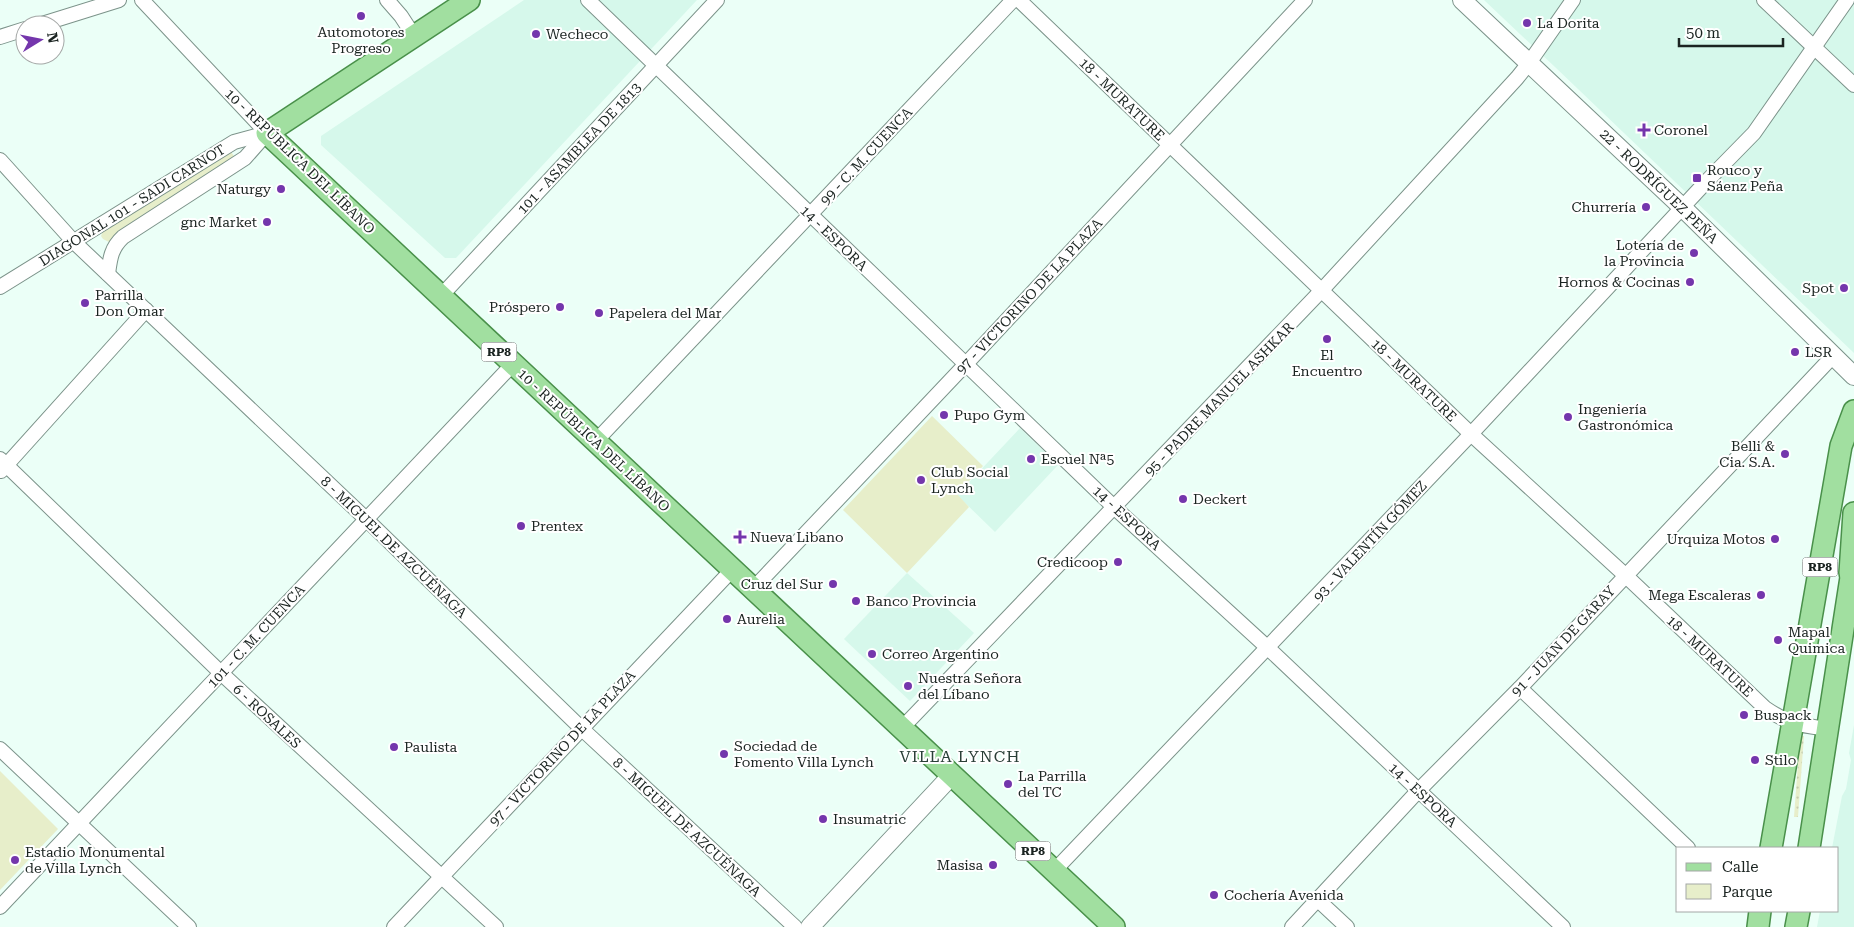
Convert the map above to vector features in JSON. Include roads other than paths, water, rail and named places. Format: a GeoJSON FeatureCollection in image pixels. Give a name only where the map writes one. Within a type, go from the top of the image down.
{"type":"FeatureCollection","features":[{"type":"Feature","properties":{"kind":"main road","name":"DIAGONAL 101 - SADI CARNOT"},"geometry":{"type":"LineString","coordinates":[[267,133],[469,0]]}},
{"type":"Feature","properties":{"kind":"main road","name":"10 - REPÚBLICA DEL LÍBANO"},"geometry":{"type":"LineString","coordinates":[[267,133],[752,590],[902,728]]}},
{"type":"Feature","properties":{"kind":"main road","name":"RP8"},"geometry":{"type":"LineString","coordinates":[[1771,847],[1841,446],[1854,411]]}},
{"type":"Feature","properties":{"kind":"main road"},"geometry":{"type":"LineString","coordinates":[[1852,583],[1851,536],[1854,513]]}},
{"type":"Feature","properties":{"kind":"main road","name":"RP8"},"geometry":{"type":"LineString","coordinates":[[1810,847],[1852,583],[1854,558]]}},
{"type":"Feature","properties":{"kind":"main road","name":"RP8"},"geometry":{"type":"LineString","coordinates":[[902,728],[1114,927]]}},
{"type":"Feature","properties":{"kind":"main road"},"geometry":{"type":"LineString","coordinates":[[1796,927],[1799,912]]}},
{"type":"Feature","properties":{"kind":"street"},"geometry":{"type":"LineString","coordinates":[[65,17],[119,0]]}},
{"type":"Feature","properties":{"kind":"street","name":"10 - REPÚBLICA DEL LÍBANO"},"geometry":{"type":"LineString","coordinates":[[142,0],[267,133]]}},
{"type":"Feature","properties":{"kind":"street"},"geometry":{"type":"LineString","coordinates":[[387,0],[401,16],[414,36]]}},
{"type":"Feature","properties":{"kind":"street","name":"14 - ESPORA"},"geometry":{"type":"LineString","coordinates":[[588,0],[1115,508],[1268,648],[1563,927]]}},
{"type":"Feature","properties":{"kind":"street","name":"101 - ASAMBLEA DE 1813"},"geometry":{"type":"LineString","coordinates":[[441,296],[717,0]]}},
{"type":"Feature","properties":{"kind":"street","name":"99 - C. M. CUENCA"},"geometry":{"type":"LineString","coordinates":[[595,442],[1013,0]]}},
{"type":"Feature","properties":{"kind":"street","name":"18 - MURATURE"},"geometry":{"type":"LineString","coordinates":[[1019,0],[1471,434],[1625,575],[1765,708],[1793,724],[1828,729]]}},
{"type":"Feature","properties":{"kind":"street","name":"97 - VICTORINO DE LA PLAZA"},"geometry":{"type":"LineString","coordinates":[[752,590],[965,365],[1305,0]]}},
{"type":"Feature","properties":{"kind":"street","name":"22 - RODRÍGUEZ PEÑA"},"geometry":{"type":"LineString","coordinates":[[1462,0],[1683,208],[1854,376]]}},
{"type":"Feature","properties":{"kind":"street","name":"95 - PADRE MANUEL ASHKAR"},"geometry":{"type":"LineString","coordinates":[[902,728],[1321,291],[1529,63],[1573,0]]}},
{"type":"Feature","properties":{"kind":"street"},"geometry":{"type":"LineString","coordinates":[[1764,0],[1854,85]]}},
{"type":"Feature","properties":{"kind":"street","name":"93 - VALENTÍN GÓMEZ"},"geometry":{"type":"LineString","coordinates":[[1054,871],[1471,434],[1754,133],[1848,0]]}},
{"type":"Feature","properties":{"kind":"street"},"geometry":{"type":"LineString","coordinates":[[0,37],[15,32]]}},
{"type":"Feature","properties":{"kind":"street","name":"DIAGONAL 101 - SADI CARNOT"},"geometry":{"type":"LineString","coordinates":[[0,287],[234,142],[267,133]]}},
{"type":"Feature","properties":{"kind":"street","name":"DIAGONAL 101 - SADI CARNOT"},"geometry":{"type":"LineString","coordinates":[[108,274],[112,250],[123,237],[245,158],[267,133]]}},
{"type":"Feature","properties":{"kind":"street","name":"8 - MIGUEL DE AZCUÉNAGA"},"geometry":{"type":"LineString","coordinates":[[0,160],[74,242],[366,519],[581,728],[795,927]]}},
{"type":"Feature","properties":{"kind":"street"},"geometry":{"type":"LineString","coordinates":[[2,465],[146,310]]}},
{"type":"Feature","properties":{"kind":"street","name":"91 - JUAN DE GARAY"},"geometry":{"type":"LineString","coordinates":[[1292,927],[1418,791],[1520,688],[1834,355]]}},
{"type":"Feature","properties":{"kind":"street","name":"101 - C. M. CUENCA"},"geometry":{"type":"LineString","coordinates":[[0,907],[513,364]]}},
{"type":"Feature","properties":{"kind":"street","name":"6 - ROSALES"},"geometry":{"type":"LineString","coordinates":[[2,465],[221,673],[496,927]]}},
{"type":"Feature","properties":{"kind":"street","name":"97 - VICTORINO DE LA PLAZA"},"geometry":{"type":"LineString","coordinates":[[394,927],[732,570]]}},
{"type":"Feature","properties":{"kind":"street"},"geometry":{"type":"LineString","coordinates":[[1520,688],[1687,847]]}},
{"type":"Feature","properties":{"kind":"street"},"geometry":{"type":"LineString","coordinates":[[0,749],[189,927]]}},
{"type":"Feature","properties":{"kind":"street"},"geometry":{"type":"LineString","coordinates":[[810,927],[952,775]]}},
{"type":"Feature","properties":{"kind":"street"},"geometry":{"type":"LineString","coordinates":[[1318,900],[1347,927]]}},
{"type":"Feature","properties":{"kind":"place","name":"Automotores Progreso"},"geometry":{"type":"Point","coordinates":[361,16]}},
{"type":"Feature","properties":{"kind":"place","name":"La Dorita"},"geometry":{"type":"Point","coordinates":[1527,23]}},
{"type":"Feature","properties":{"kind":"place","name":"Wecheco"},"geometry":{"type":"Point","coordinates":[536,34]}},
{"type":"Feature","properties":{"kind":"place","name":"Coronel"},"geometry":{"type":"Point","coordinates":[1644,130]}},
{"type":"Feature","properties":{"kind":"place","name":"Rouco y Sáenz Peña"},"geometry":{"type":"Point","coordinates":[1697,178]}},
{"type":"Feature","properties":{"kind":"place","name":"Naturgy"},"geometry":{"type":"Point","coordinates":[281,189]}},
{"type":"Feature","properties":{"kind":"place","name":"Churrería"},"geometry":{"type":"Point","coordinates":[1646,207]}},
{"type":"Feature","properties":{"kind":"place","name":"gnc Market"},"geometry":{"type":"Point","coordinates":[267,222]}},
{"type":"Feature","properties":{"kind":"place","name":"Lotería de la Provincia"},"geometry":{"type":"Point","coordinates":[1694,253]}},
{"type":"Feature","properties":{"kind":"place","name":"Hornos & Cocinas"},"geometry":{"type":"Point","coordinates":[1690,282]}},
{"type":"Feature","properties":{"kind":"place","name":"Spot"},"geometry":{"type":"Point","coordinates":[1844,288]}},
{"type":"Feature","properties":{"kind":"place","name":"Parrilla Don Omar"},"geometry":{"type":"Point","coordinates":[85,303]}},
{"type":"Feature","properties":{"kind":"place","name":"Próspero"},"geometry":{"type":"Point","coordinates":[560,307]}},
{"type":"Feature","properties":{"kind":"place","name":"Papelera del Mar"},"geometry":{"type":"Point","coordinates":[599,313]}},
{"type":"Feature","properties":{"kind":"place","name":"El Encuentro"},"geometry":{"type":"Point","coordinates":[1327,339]}},
{"type":"Feature","properties":{"kind":"place","name":"LSR"},"geometry":{"type":"Point","coordinates":[1795,352]}},
{"type":"Feature","properties":{"kind":"place","name":"Pupo Gym"},"geometry":{"type":"Point","coordinates":[944,415]}},
{"type":"Feature","properties":{"kind":"place","name":"Ingeniería Gastronómica"},"geometry":{"type":"Point","coordinates":[1568,417]}},
{"type":"Feature","properties":{"kind":"place","name":"Belli & Cia. S.A."},"geometry":{"type":"Point","coordinates":[1785,454]}},
{"type":"Feature","properties":{"kind":"place","name":"Escuel Nª5"},"geometry":{"type":"Point","coordinates":[1031,459]}},
{"type":"Feature","properties":{"kind":"place","name":"Club Social Lynch"},"geometry":{"type":"Point","coordinates":[921,480]}},
{"type":"Feature","properties":{"kind":"place","name":"Deckert"},"geometry":{"type":"Point","coordinates":[1183,499]}},
{"type":"Feature","properties":{"kind":"place","name":"Prentex"},"geometry":{"type":"Point","coordinates":[521,526]}},
{"type":"Feature","properties":{"kind":"place","name":"Nueva Libano"},"geometry":{"type":"Point","coordinates":[740,537]}},
{"type":"Feature","properties":{"kind":"place","name":"Urquiza Motos"},"geometry":{"type":"Point","coordinates":[1775,539]}},
{"type":"Feature","properties":{"kind":"place","name":"Credicoop"},"geometry":{"type":"Point","coordinates":[1118,562]}},
{"type":"Feature","properties":{"kind":"place","name":"Cruz del Sur"},"geometry":{"type":"Point","coordinates":[833,584]}},
{"type":"Feature","properties":{"kind":"place","name":"Mega Escaleras"},"geometry":{"type":"Point","coordinates":[1761,595]}},
{"type":"Feature","properties":{"kind":"place","name":"Banco Provincia"},"geometry":{"type":"Point","coordinates":[856,601]}},
{"type":"Feature","properties":{"kind":"place","name":"Aurelia"},"geometry":{"type":"Point","coordinates":[727,619]}},
{"type":"Feature","properties":{"kind":"place","name":"Mapal Quimica"},"geometry":{"type":"Point","coordinates":[1778,640]}},
{"type":"Feature","properties":{"kind":"place","name":"Correo Argentino"},"geometry":{"type":"Point","coordinates":[872,654]}},
{"type":"Feature","properties":{"kind":"place","name":"Nuestra Señora del Líbano"},"geometry":{"type":"Point","coordinates":[908,686]}},
{"type":"Feature","properties":{"kind":"place","name":"Buspack"},"geometry":{"type":"Point","coordinates":[1744,715]}},
{"type":"Feature","properties":{"kind":"place","name":"Paulista"},"geometry":{"type":"Point","coordinates":[394,747]}},
{"type":"Feature","properties":{"kind":"place","name":"Sociedad de Fomento Villa Lynch"},"geometry":{"type":"Point","coordinates":[724,754]}},
{"type":"Feature","properties":{"kind":"place","name":"Stilo"},"geometry":{"type":"Point","coordinates":[1755,760]}},
{"type":"Feature","properties":{"kind":"place","name":"La Parrilla del TC"},"geometry":{"type":"Point","coordinates":[1008,784]}},
{"type":"Feature","properties":{"kind":"place","name":"Insumatric"},"geometry":{"type":"Point","coordinates":[823,819]}},
{"type":"Feature","properties":{"kind":"place","name":"Estadio Monumental de Villa Lynch"},"geometry":{"type":"Point","coordinates":[15,860]}},
{"type":"Feature","properties":{"kind":"place","name":"Masisa"},"geometry":{"type":"Point","coordinates":[993,865]}},
{"type":"Feature","properties":{"kind":"place","name":"Cochería Avenida"},"geometry":{"type":"Point","coordinates":[1214,895]}},
{"type":"Feature","properties":{"kind":"district","name":"VILLA LYNCH"},"geometry":{"type":"Point","coordinates":[960,756]}}]}
